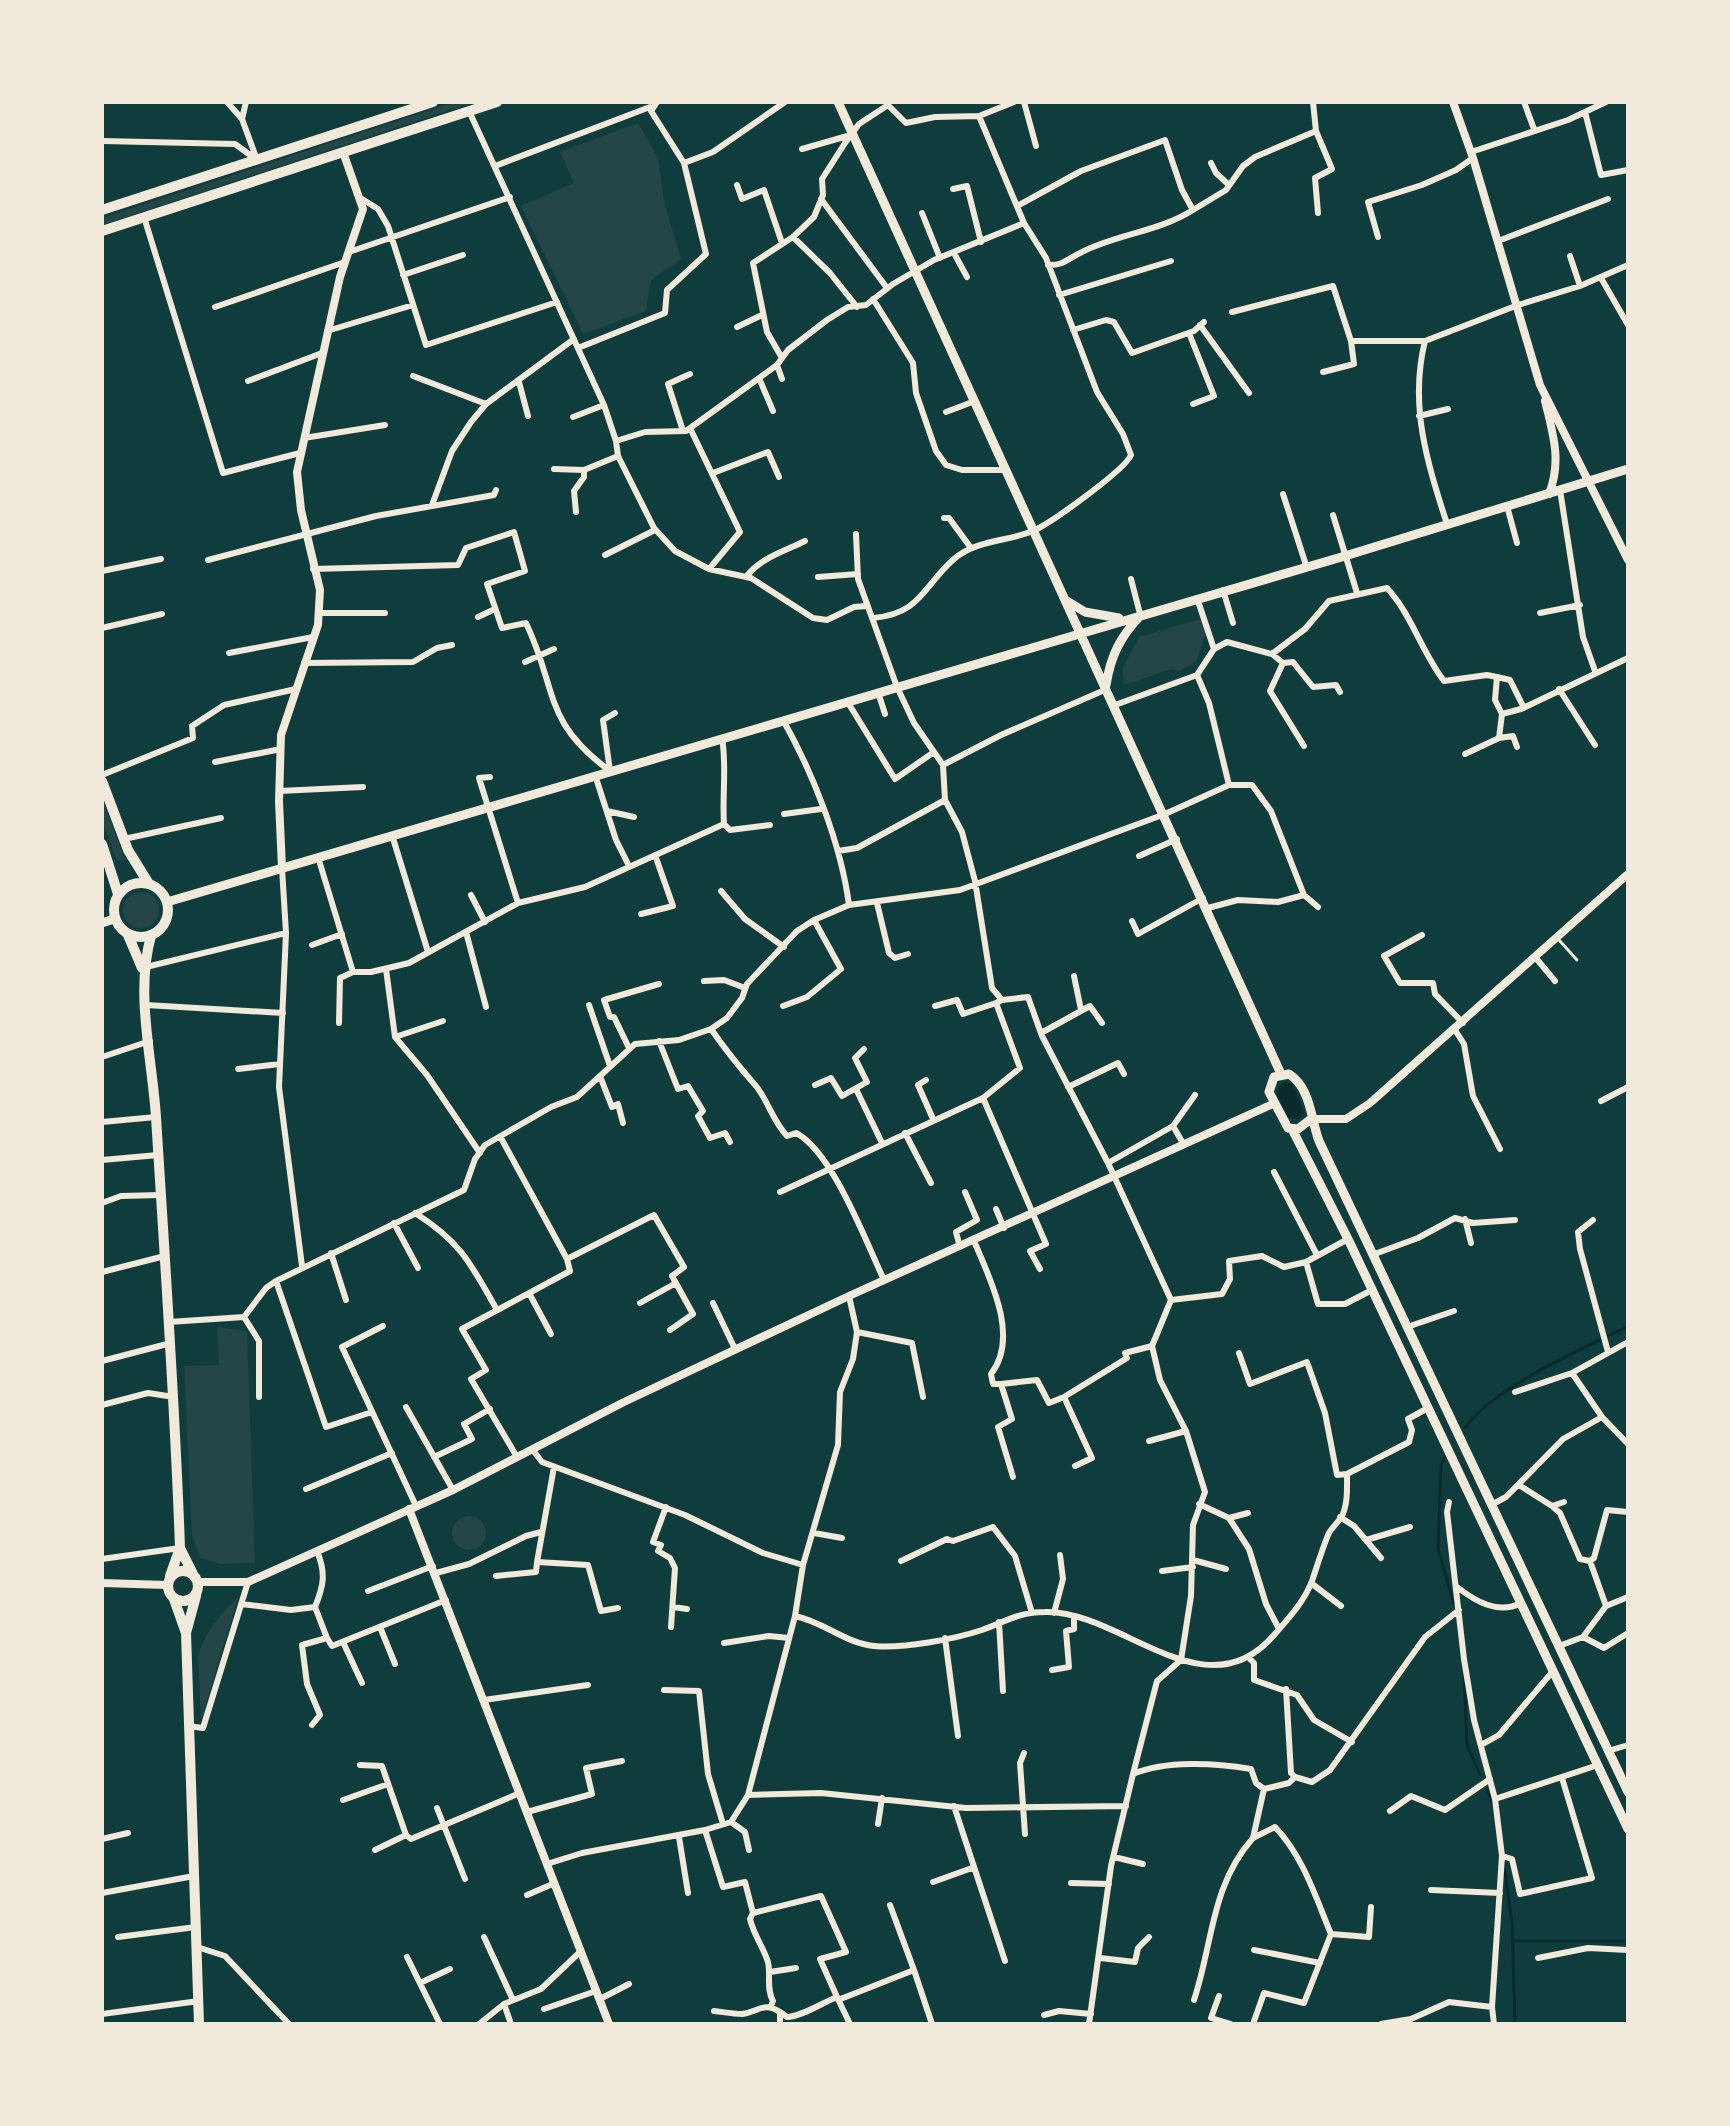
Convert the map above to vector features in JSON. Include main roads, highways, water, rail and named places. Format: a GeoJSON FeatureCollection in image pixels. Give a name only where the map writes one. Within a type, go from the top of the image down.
{"type":"FeatureCollection","features":[{"type":"Feature","properties":{"kind":"main road"},"geometry":{"type":"LineString","coordinates":[[102,210],[433,102]]}},
{"type":"Feature","properties":{"kind":"main road"},"geometry":{"type":"LineString","coordinates":[[102,231],[497,102]]}},
{"type":"Feature","properties":{"kind":"main road"},"geometry":{"type":"LineString","coordinates":[[838,102],[1177,839],[1281,1074]]}},
{"type":"Feature","properties":{"kind":"main road"},"geometry":{"type":"LineString","coordinates":[[167,902],[1345,556],[1628,469]]}},
{"type":"Feature","properties":{"kind":"main road"},"geometry":{"type":"LineString","coordinates":[[1067,601],[1105,618],[1126,618]]}},
{"type":"Feature","properties":{"kind":"main road"},"geometry":{"type":"LineString","coordinates":[[1106,687],[1117,646],[1141,614]]}},
{"type":"Feature","properties":{"kind":"main road"},"geometry":{"type":"LineString","coordinates":[[102,778],[124,839],[149,884],[167,902]]}},
{"type":"Feature","properties":{"kind":"main road"},"geometry":{"type":"LineString","coordinates":[[102,844],[118,894],[114,919]]}},
{"type":"Feature","properties":{"kind":"main road"},"geometry":{"type":"LineString","coordinates":[[118,894],[132,884],[149,884]]}},
{"type":"Feature","properties":{"kind":"main road"},"geometry":{"type":"LineString","coordinates":[[142,968],[151,936],[164,926],[167,902]]}},
{"type":"Feature","properties":{"kind":"main road"},"geometry":{"type":"LineString","coordinates":[[102,923],[114,919]]}},
{"type":"Feature","properties":{"kind":"main road"},"geometry":{"type":"LineString","coordinates":[[114,919],[128,935],[142,968],[156,1117],[171,1343],[180,1548],[196,1584],[186,1633],[199,2024]]}},
{"type":"Feature","properties":{"kind":"main road"},"geometry":{"type":"LineString","coordinates":[[128,935],[151,936]]}},
{"type":"Feature","properties":{"kind":"main road"},"geometry":{"type":"LineString","coordinates":[[1281,1074],[1269,1086],[1273,1104],[1283,1122],[1292,1129],[1348,1239],[1628,1829]]}},
{"type":"Feature","properties":{"kind":"main road"},"geometry":{"type":"LineString","coordinates":[[1281,1074],[1296,1078],[1372,1255],[1628,1792]]}},
{"type":"Feature","properties":{"kind":"main road"},"geometry":{"type":"LineString","coordinates":[[1292,1129],[1298,1129],[1311,1119]]}},
{"type":"Feature","properties":{"kind":"main road"},"geometry":{"type":"LineString","coordinates":[[1477,1511],[1491,1505]]}},
{"type":"Feature","properties":{"kind":"main road"},"geometry":{"type":"LineString","coordinates":[[180,1548],[168,1582],[186,1633]]}},
{"type":"Feature","properties":{"kind":"main road"},"geometry":{"type":"LineString","coordinates":[[168,1582],[181,1571],[196,1584]]}},
{"type":"Feature","properties":{"kind":"main road"},"geometry":{"type":"LineString","coordinates":[[174,1599],[189,1601],[196,1584]]}},
{"type":"Feature","properties":{"kind":"waterway"},"geometry":{"type":"LineString","coordinates":[[1465,1428],[1478,1413],[1517,1384],[1628,1326]]}},
{"type":"Feature","properties":{"kind":"waterway"},"geometry":{"type":"LineString","coordinates":[[1445,1458],[1441,1464],[1438,1549],[1454,1604]]}},
{"type":"Feature","properties":{"kind":"waterway"},"geometry":{"type":"LineString","coordinates":[[1464,1674],[1467,1745],[1480,1775]]}},
{"type":"Feature","properties":{"kind":"waterway"},"geometry":{"type":"LineString","coordinates":[[1487,1790],[1493,1805]]}},
{"type":"Feature","properties":{"kind":"waterway"},"geometry":{"type":"LineString","coordinates":[[1504,1865],[1512,1923],[1515,2024]]}},
{"type":"Feature","properties":{"kind":"waterway"},"geometry":{"type":"LineString","coordinates":[[1513,1941],[1628,1941]]}}]}
